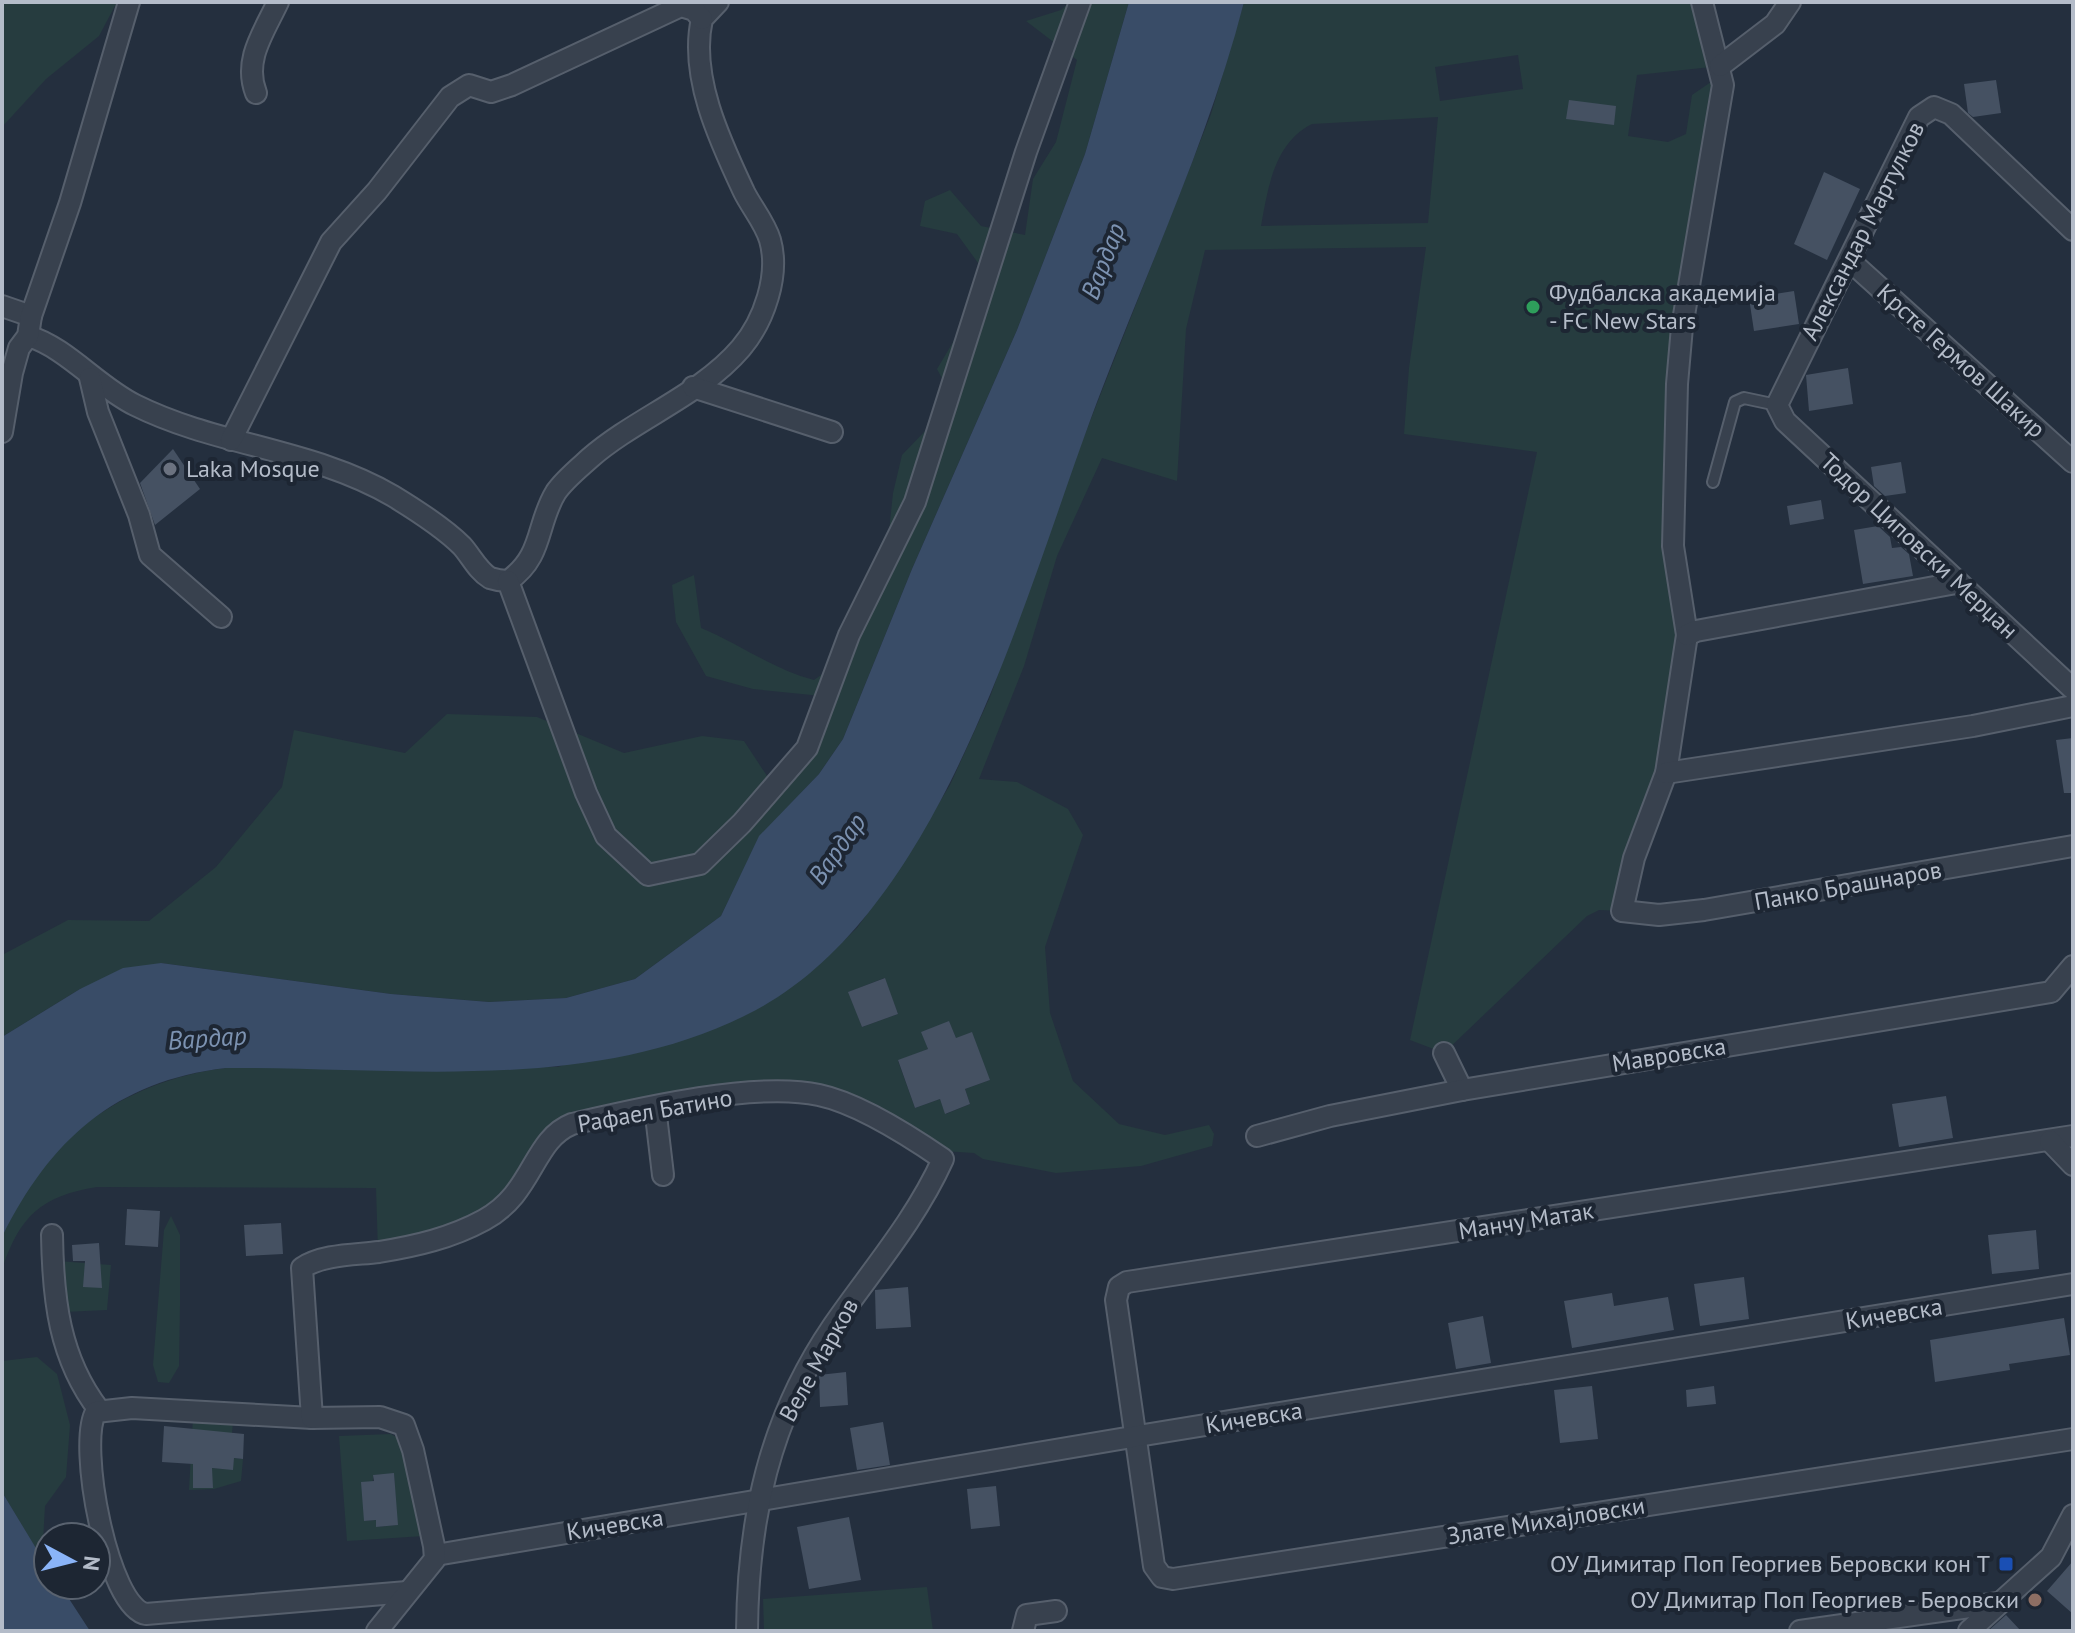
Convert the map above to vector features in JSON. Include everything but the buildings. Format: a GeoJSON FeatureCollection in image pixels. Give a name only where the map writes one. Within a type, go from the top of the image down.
{"type":"FeatureCollection","features":[{"type":"Feature","properties":{"kind":"street"},"geometry":{"type":"LineString","coordinates":[[2,432],[16,361],[70,203],[129,2]]}},
{"type":"Feature","properties":{"kind":"street"},"geometry":{"type":"LineString","coordinates":[[256,93],[250,77],[252,56],[278,2]]}},
{"type":"Feature","properties":{"kind":"street"},"geometry":{"type":"LineString","coordinates":[[508,581],[525,566],[536,549],[557,490],[592,456],[727,362],[757,326],[770,285],[772,255],[769,238],[745,194],[710,106],[699,59],[702,19],[718,2]]}},
{"type":"Feature","properties":{"kind":"street"},"geometry":{"type":"LineString","coordinates":[[508,581],[586,793],[606,836],[648,875],[700,864],[742,823],[807,748],[849,635],[915,502],[1021,167],[1080,2]]}},
{"type":"Feature","properties":{"kind":"street"},"geometry":{"type":"LineString","coordinates":[[1702,2],[1723,85],[1691,270],[1677,384],[1673,546],[1687,635],[1666,773],[1973,726],[2073,706]]}},
{"type":"Feature","properties":{"kind":"street"},"geometry":{"type":"LineString","coordinates":[[1720,66],[1775,24],[1790,2]]}},
{"type":"Feature","properties":{"kind":"street"},"geometry":{"type":"LineString","coordinates":[[231,440],[331,242],[386,180],[450,97],[469,85],[491,92],[512,85],[681,6],[694,10],[702,19]]}},
{"type":"Feature","properties":{"kind":"street","name":"Александар Мартулков"},"geometry":{"type":"LineString","coordinates":[[1778,402],[1919,117],[1934,107],[1951,114],[2073,230]]}},
{"type":"Feature","properties":{"kind":"street","name":"Крсте Гермов Шакир"},"geometry":{"type":"LineString","coordinates":[[1849,260],[2073,462]]}},
{"type":"Feature","properties":{"kind":"street"},"geometry":{"type":"LineString","coordinates":[[2,306],[90,378],[135,405],[231,440],[329,467],[391,495],[444,532],[483,572],[508,581]]}},
{"type":"Feature","properties":{"kind":"street"},"geometry":{"type":"LineString","coordinates":[[90,378],[98,412],[139,515],[150,555],[221,617]]}},
{"type":"Feature","properties":{"kind":"street"},"geometry":{"type":"LineString","coordinates":[[693,387],[832,432]]}},
{"type":"Feature","properties":{"kind":"street","name":"Тодор Циповски Мерџан"},"geometry":{"type":"LineString","coordinates":[[1778,402],[1785,421],[2073,689]]}},
{"type":"Feature","properties":{"kind":"street"},"geometry":{"type":"LineString","coordinates":[[1687,635],[1956,583]]}},
{"type":"Feature","properties":{"kind":"street","name":"Панко Брашнаров"},"geometry":{"type":"LineString","coordinates":[[1666,773],[1634,858],[1622,911],[1659,915],[1704,910],[2073,846]]}},
{"type":"Feature","properties":{"kind":"street","name":"Мавровска"},"geometry":{"type":"LineString","coordinates":[[1257,1136],[1330,1116],[1462,1090],[2051,992],[2073,966]]}},
{"type":"Feature","properties":{"kind":"street"},"geometry":{"type":"LineString","coordinates":[[1444,1053],[1462,1090]]}},
{"type":"Feature","properties":{"kind":"street","name":"Рафаел Батино"},"geometry":{"type":"LineString","coordinates":[[312,1418],[301,1279],[303,1266],[327,1259],[407,1247],[456,1233],[509,1202],[526,1183],[554,1132],[572,1124],[733,1095],[814,1094],[842,1102],[943,1159]]}},
{"type":"Feature","properties":{"kind":"street"},"geometry":{"type":"LineString","coordinates":[[655,1107],[663,1175]]}},
{"type":"Feature","properties":{"kind":"street","name":"Манчу Матак"},"geometry":{"type":"LineString","coordinates":[[1138,1436],[1116,1300],[1119,1287],[1127,1282],[2073,1136]]}},
{"type":"Feature","properties":{"kind":"street"},"geometry":{"type":"LineString","coordinates":[[2050,1141],[2073,1165]]}},
{"type":"Feature","properties":{"kind":"street","name":"Веле Марков"},"geometry":{"type":"LineString","coordinates":[[747,1631],[748,1588],[766,1462],[794,1395],[831,1329],[915,1212],[943,1159]]}},
{"type":"Feature","properties":{"kind":"street"},"geometry":{"type":"LineString","coordinates":[[52,1235],[54,1293],[68,1358],[76,1377],[99,1410]]}},
{"type":"Feature","properties":{"kind":"street","name":"Кичевска"},"geometry":{"type":"LineString","coordinates":[[436,1555],[1138,1436],[2073,1284]]}},
{"type":"Feature","properties":{"kind":"street"},"geometry":{"type":"LineString","coordinates":[[99,1410],[132,1408],[312,1418],[380,1417],[404,1425],[413,1450],[436,1555],[377,1631]]}},
{"type":"Feature","properties":{"kind":"street"},"geometry":{"type":"LineString","coordinates":[[99,1410],[89,1429],[90,1471],[121,1591],[131,1607],[146,1614],[407,1592]]}},
{"type":"Feature","properties":{"kind":"street","name":"Злате Михајловски"},"geometry":{"type":"LineString","coordinates":[[1138,1436],[1154,1566],[1162,1577],[1173,1579],[2073,1439]]}},
{"type":"Feature","properties":{"kind":"street"},"geometry":{"type":"LineString","coordinates":[[1969,1631],[2051,1557],[2073,1515]]}},
{"type":"Feature","properties":{"kind":"street"},"geometry":{"type":"LineString","coordinates":[[1800,1631],[1998,1603]]}},
{"type":"Feature","properties":{"kind":"street"},"geometry":{"type":"LineString","coordinates":[[1025,1623],[1056,1611]]}},
{"type":"Feature","properties":{"kind":"lane"},"geometry":{"type":"LineString","coordinates":[[1713,482],[1735,402],[1744,398],[1778,402]]}},
{"type":"Feature","properties":{"kind":"green space"},"geometry":{"type":"Polygon","coordinates":[[[2,2],[117,2],[99,36],[46,79],[2,127],[2,2]]]}},
{"type":"Feature","properties":{"kind":"green space"},"geometry":{"type":"Polygon","coordinates":[[[1070,2],[1129,2],[1085,154],[1017,330],[912,569],[843,739],[819,774],[759,837],[721,916],[635,979],[566,998],[489,1002],[391,994],[161,963],[80,989],[2,1037],[2,955],[68,920],[149,921],[216,867],[282,787],[294,730],[405,753],[447,714],[537,717],[624,753],[702,736],[744,741],[769,779],[810,729],[822,696],[753,689],[706,676],[676,622],[672,585],[694,575],[701,628],[799,676],[814,680],[853,652],[888,541],[893,493],[902,455],[954,401],[937,369],[974,307],[986,274],[957,234],[920,226],[925,201],[950,190],[981,226],[1025,235],[1033,179],[1056,142],[1077,60],[1026,21],[1061,10],[1070,2]]]}},
{"type":"Feature","properties":{"kind":"green space"},"geometry":{"type":"Polygon","coordinates":[[[1244,2],[1702,2],[1720,66],[1637,75],[1628,136],[1668,142],[1686,134],[1692,95],[1721,75],[1675,474],[1687,635],[1673,727],[1622,911],[1599,910],[1587,916],[1444,1053],[1410,1040],[1537,452],[1404,434],[1409,368],[1426,247],[1205,250],[1186,329],[1177,481],[1102,458],[1057,556],[1024,666],[979,779],[1017,782],[1068,809],[1083,835],[1045,947],[1050,1013],[1073,1081],[1119,1124],[1165,1135],[1209,1125],[1214,1134],[1212,1146],[1141,1166],[1056,1173],[983,1159],[974,1153],[929,1150],[805,1092],[572,1124],[509,1202],[378,1252],[376,1188],[97,1187],[61,1196],[35,1212],[17,1235],[2,1269],[1,1246],[5,1230],[35,1177],[55,1152],[105,1111],[163,1083],[226,1068],[558,1067],[813,970],[857,928],[899,869],[950,785],[990,697],[1068,477],[1211,114],[1244,2]],[[1518,55],[1435,67],[1440,101],[1523,89],[1518,55]],[[1438,117],[1312,124],[1299,132],[1281,155],[1270,182],[1261,226],[1428,223],[1438,117]],[[884,978],[849,992],[862,1027],[898,1014],[884,978]],[[949,1022],[922,1032],[928,1049],[898,1061],[915,1108],[940,1099],[946,1114],[970,1104],[965,1089],[990,1080],[956,1038],[949,1022]]]}},
{"type":"Feature","properties":{"kind":"green space"},"geometry":{"type":"Polygon","coordinates":[[[171,1216],[180,1235],[180,1305],[179,1366],[169,1383],[158,1382],[153,1365],[164,1230],[171,1216]]]}},
{"type":"Feature","properties":{"kind":"green space"},"geometry":{"type":"Polygon","coordinates":[[[58,1261],[111,1265],[107,1310],[64,1312],[58,1261]]]}},
{"type":"Feature","properties":{"kind":"green space"},"geometry":{"type":"Polygon","coordinates":[[[37,1357],[57,1374],[70,1425],[66,1477],[45,1506],[44,1521],[32,1521],[32,1542],[2,1492],[2,1361],[37,1357]]]}},
{"type":"Feature","properties":{"kind":"green space"},"geometry":{"type":"Polygon","coordinates":[[[193,1417],[233,1422],[232,1433],[210,1468],[232,1469],[234,1458],[243,1459],[241,1481],[214,1489],[189,1490],[193,1417]]]}},
{"type":"Feature","properties":{"kind":"green space"},"geometry":{"type":"Polygon","coordinates":[[[391,1434],[401,1440],[424,1536],[347,1541],[339,1436],[391,1434]],[[394,1474],[374,1475],[364,1521],[376,1520],[376,1527],[397,1525],[394,1474]]]}},
{"type":"Feature","properties":{"kind":"green space"},"geometry":{"type":"Polygon","coordinates":[[[927,1587],[933,1631],[764,1631],[763,1599],[927,1587]]]}},
{"type":"Feature","properties":{"kind":"water","name":"Вардар"},"geometry":{"type":"Polygon","coordinates":[[[1129,2],[1244,2],[1197,149],[1102,389],[1011,642],[974,732],[931,819],[881,896],[823,962],[756,1010],[694,1037],[630,1055],[564,1065],[497,1070],[428,1072],[226,1068],[186,1075],[151,1086],[90,1121],[65,1144],[21,1202],[2,1237],[2,1037],[80,989],[123,968],[161,963],[391,994],[489,1002],[566,998],[635,979],[721,916],[759,836],[819,774],[843,739],[912,569],[1017,330],[1085,154],[1129,2]]]}},
{"type":"Feature","properties":{"kind":"water"},"geometry":{"type":"Polygon","coordinates":[[[2,1492],[32,1542],[32,1601],[70,1601],[90,1631],[2,1631],[2,1492]]]}},
{"type":"Feature","properties":{"kind":"place","name":"Фудбалска академија - FC New Stars"},"geometry":{"type":"Point","coordinates":[1533,307]}},
{"type":"Feature","properties":{"kind":"place","name":"Laka Mosque"},"geometry":{"type":"Point","coordinates":[170,469]}},
{"type":"Feature","properties":{"kind":"place","name":"ОУ Димитар Поп Георгиев Беровски кон Т"},"geometry":{"type":"Point","coordinates":[2006,1564]}},
{"type":"Feature","properties":{"kind":"place","name":"ОУ Димитар Поп Георгиев - Беровски"},"geometry":{"type":"Point","coordinates":[2035,1600]}}]}
